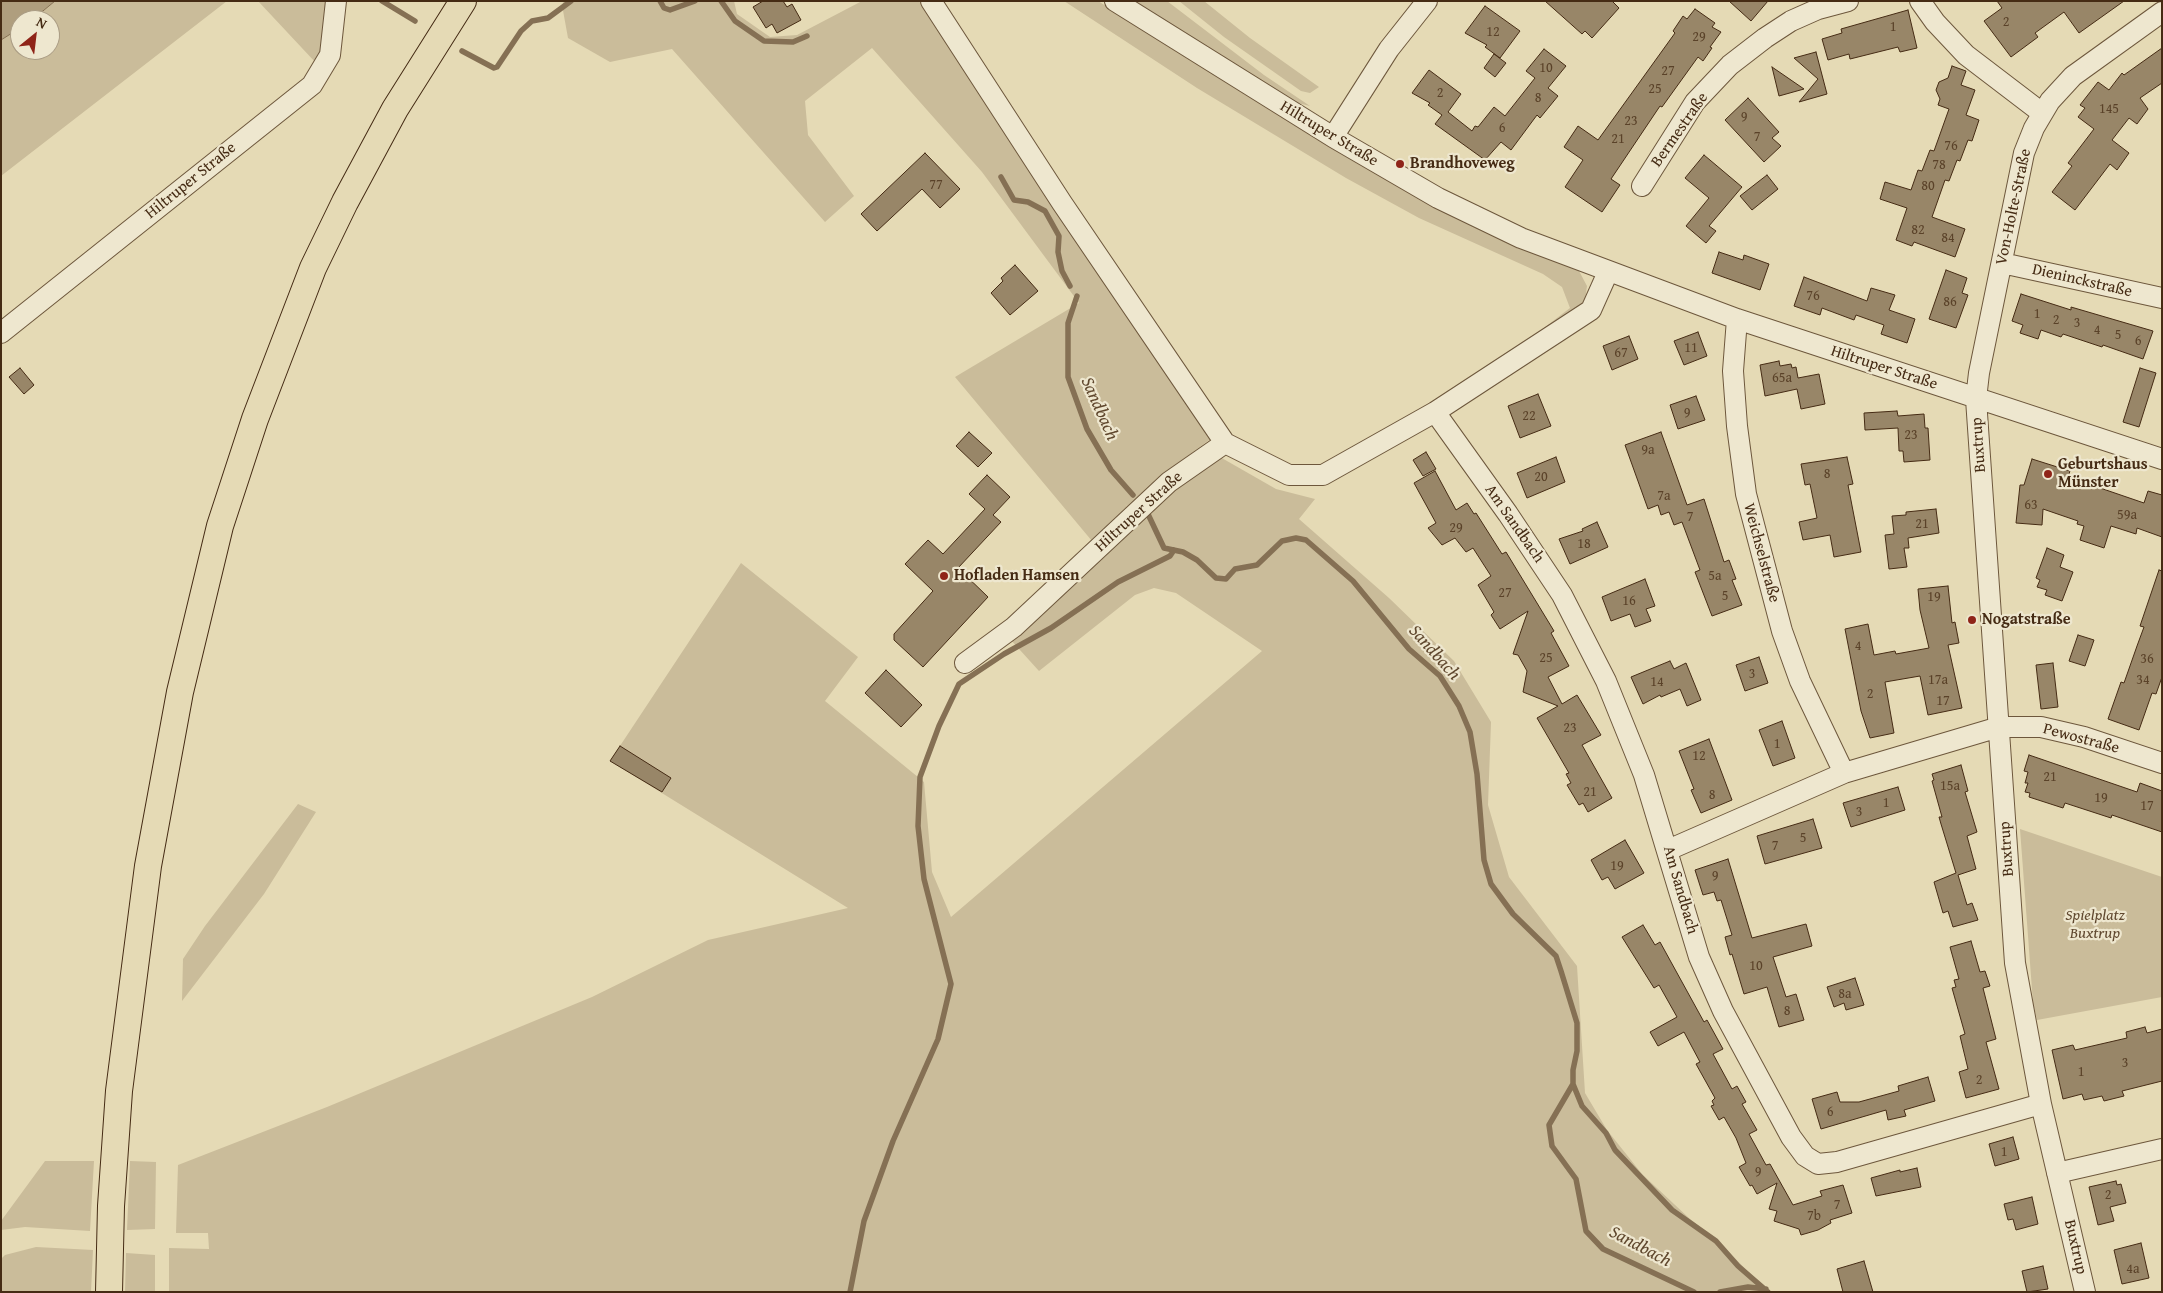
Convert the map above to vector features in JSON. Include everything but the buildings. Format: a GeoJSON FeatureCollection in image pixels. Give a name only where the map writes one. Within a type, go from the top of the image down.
{"type":"FeatureCollection","features":[{"type":"Feature","properties":{"kind":"main road"},"geometry":{"type":"LineString","coordinates":[[109,1285],[111,1206],[120,1091],[148,866],[180,692],[220,526],[255,419],[314,268],[345,202],[395,109],[463,1]]}},
{"type":"Feature","properties":{"kind":"street","name":"Hiltruper Straße"},"geometry":{"type":"LineString","coordinates":[[1,333],[312,85],[330,55],[336,1]]}},
{"type":"Feature","properties":{"kind":"street"},"geometry":{"type":"LineString","coordinates":[[931,1],[1062,203],[1225,443],[1289,476],[1323,475],[1435,412],[1591,310],[1608,272]]}},
{"type":"Feature","properties":{"kind":"street","name":"Hiltruper Straße"},"geometry":{"type":"LineString","coordinates":[[1115,1],[1333,137],[1438,198],[1521,238],[1737,319],[2162,459]]}},
{"type":"Feature","properties":{"kind":"street"},"geometry":{"type":"LineString","coordinates":[[1333,137],[1389,50],[1427,1]]}},
{"type":"Feature","properties":{"kind":"street","name":"Bermestraße"},"geometry":{"type":"LineString","coordinates":[[1642,186],[1696,102],[1730,65],[1791,21],[1818,9],[1848,1]]}},
{"type":"Feature","properties":{"kind":"street"},"geometry":{"type":"LineString","coordinates":[[1920,1],[1934,22],[1966,54],[2042,113]]}},
{"type":"Feature","properties":{"kind":"street","name":"Von-Holte-Straße"},"geometry":{"type":"LineString","coordinates":[[1976,399],[1979,373],[2024,153],[2042,113],[2050,100],[2073,76],[2162,12]]}},
{"type":"Feature","properties":{"kind":"street","name":"Dieninckstraße"},"geometry":{"type":"LineString","coordinates":[[2002,263],[2162,298]]}},
{"type":"Feature","properties":{"kind":"street","name":"Weichselstraße"},"geometry":{"type":"LineString","coordinates":[[1737,319],[1733,371],[1737,426],[1746,494],[1782,631],[1800,681],[1844,773]]}},
{"type":"Feature","properties":{"kind":"street","name":"Buxtrup"},"geometry":{"type":"LineString","coordinates":[[1976,399],[2015,963],[2041,1104],[2085,1292]]}},
{"type":"Feature","properties":{"kind":"street","name":"Am Sandbach"},"geometry":{"type":"LineString","coordinates":[[1435,412],[1508,514],[1562,595],[1606,681],[1644,775],[1699,957],[1723,1011],[1791,1136],[1805,1156],[1818,1164],[1837,1162],[2041,1104]]}},
{"type":"Feature","properties":{"kind":"street","name":"Hiltruper Straße"},"geometry":{"type":"LineString","coordinates":[[965,663],[1014,627],[1169,482],[1225,443]]}},
{"type":"Feature","properties":{"kind":"street"},"geometry":{"type":"LineString","coordinates":[[1668,850],[1844,773],[1999,727]]}},
{"type":"Feature","properties":{"kind":"street","name":"Pewostraße"},"geometry":{"type":"LineString","coordinates":[[1999,727],[2041,727],[2084,737],[2162,763]]}},
{"type":"Feature","properties":{"kind":"street"},"geometry":{"type":"LineString","coordinates":[[2057,1173],[2162,1149]]}},
{"type":"Feature","properties":{"kind":"green space"},"geometry":{"type":"Polygon","coordinates":[[[55,1],[227,1],[1,176],[1,40],[10,34],[10,60],[60,60],[60,10],[44,10],[55,1]]]}},
{"type":"Feature","properties":{"kind":"green space"},"geometry":{"type":"Polygon","coordinates":[[[258,1],[330,1],[324,52],[316,63],[258,1]]]}},
{"type":"Feature","properties":{"kind":"green space"},"geometry":{"type":"Polygon","coordinates":[[[564,1],[734,1],[737,14],[770,37],[797,35],[862,1],[919,1],[1055,207],[1212,438],[1163,474],[1128,507],[1125,504],[1135,517],[1220,457],[1276,489],[1315,499],[1299,519],[1389,598],[1454,661],[1491,722],[1488,805],[1509,877],[1577,966],[1585,1093],[1607,1130],[1642,1174],[1690,1219],[1722,1245],[1768,1292],[169,1292],[169,1248],[209,1249],[208,1233],[176,1233],[178,1165],[327,1107],[592,997],[708,940],[848,908],[610,761],[741,563],[858,657],[825,701],[924,782],[932,872],[951,917],[1262,651],[1176,593],[1154,588],[1135,595],[1039,671],[1010,639],[1092,541],[955,377],[1079,303],[982,172],[872,48],[805,101],[808,135],[854,196],[825,222],[672,49],[610,62],[568,38],[562,5],[564,1]]]}},
{"type":"Feature","properties":{"kind":"green space"},"geometry":{"type":"Polygon","coordinates":[[[1064,1],[1098,1],[1206,69],[1503,239],[1579,271],[1587,286],[1584,308],[1536,334],[1570,308],[1562,287],[1543,274],[1419,218],[1346,178],[1197,88],[1064,1]]]}},
{"type":"Feature","properties":{"kind":"green space"},"geometry":{"type":"Polygon","coordinates":[[[1131,1],[1167,1],[1264,75],[1310,106],[1294,102],[1131,1]]]}},
{"type":"Feature","properties":{"kind":"green space"},"geometry":{"type":"Polygon","coordinates":[[[1179,1],[1204,1],[1250,38],[1319,87],[1310,93],[1301,91],[1224,37],[1179,1]]]}},
{"type":"Feature","properties":{"kind":"green space"},"geometry":{"type":"Polygon","coordinates":[[[298,804],[316,812],[264,894],[182,1001],[183,959],[205,926],[298,804]]]}},
{"type":"Feature","properties":{"kind":"green space","name":"Spielplatz Buxtrup"},"geometry":{"type":"Polygon","coordinates":[[[2020,829],[2162,877],[2162,997],[2037,1020],[2033,1003],[2020,829]]]}},
{"type":"Feature","properties":{"kind":"green space"},"geometry":{"type":"Polygon","coordinates":[[[45,1161],[94,1161],[90,1231],[25,1227],[1,1230],[1,1221],[45,1161]]]}},
{"type":"Feature","properties":{"kind":"green space"},"geometry":{"type":"Polygon","coordinates":[[[130,1161],[156,1162],[155,1229],[127,1230],[130,1161]]]}},
{"type":"Feature","properties":{"kind":"green space"},"geometry":{"type":"Polygon","coordinates":[[[36,1247],[93,1250],[91,1292],[1,1292],[1,1259],[5,1255],[36,1247]]]}},
{"type":"Feature","properties":{"kind":"green space"},"geometry":{"type":"Polygon","coordinates":[[[126,1253],[155,1255],[155,1292],[125,1292],[126,1253]]]}},
{"type":"Feature","properties":{"kind":"shaded area"},"geometry":{"type":"Polygon","coordinates":[[[1,1],[55,1],[44,10],[10,10],[10,34],[1,40],[1,1]]]}},
{"type":"Feature","properties":{"kind":"waterway","name":"Sandbach"},"geometry":{"type":"LineString","coordinates":[[382,1],[415,21]]}},
{"type":"Feature","properties":{"kind":"waterway","name":"Sandbach"},"geometry":{"type":"LineString","coordinates":[[462,51],[494,68],[497,67],[521,31],[532,21],[548,18],[571,1]]}},
{"type":"Feature","properties":{"kind":"waterway","name":"Sandbach"},"geometry":{"type":"LineString","coordinates":[[660,1],[664,8],[670,10],[695,1]]}},
{"type":"Feature","properties":{"kind":"waterway","name":"Sandbach"},"geometry":{"type":"LineString","coordinates":[[721,1],[735,21],[764,41],[793,42],[807,36]]}},
{"type":"Feature","properties":{"kind":"waterway","name":"Sandbach"},"geometry":{"type":"LineString","coordinates":[[1001,177],[1014,200],[1028,202],[1045,211],[1059,236],[1058,252],[1062,271],[1070,286]]}},
{"type":"Feature","properties":{"kind":"waterway","name":"Sandbach"},"geometry":{"type":"LineString","coordinates":[[1077,296],[1068,323],[1068,377],[1087,429],[1111,470],[1133,495]]}},
{"type":"Feature","properties":{"kind":"waterway","name":"Sandbach"},"geometry":{"type":"LineString","coordinates":[[1147,512],[1164,548],[1183,552],[1197,560],[1216,578],[1226,579],[1235,569],[1257,565],[1282,541],[1296,538],[1306,540],[1353,581],[1409,649],[1440,676],[1459,706],[1470,732],[1477,774],[1484,860],[1491,884],[1513,914],[1556,956],[1561,971],[1577,1023],[1577,1051],[1573,1070],[1573,1084],[1582,1106],[1606,1133],[1615,1150],[1672,1210],[1716,1241],[1738,1266],[1768,1292]]}},
{"type":"Feature","properties":{"kind":"waterway"},"geometry":{"type":"LineString","coordinates":[[850,1292],[864,1221],[893,1141],[938,1039],[951,984],[924,879],[918,826],[920,777],[939,726],[959,684],[1004,654],[1051,628],[1118,582],[1170,556],[1174,550]]}},
{"type":"Feature","properties":{"kind":"waterway","name":"Sandbach"},"geometry":{"type":"LineString","coordinates":[[1573,1084],[1549,1125],[1552,1146],[1576,1179],[1586,1231],[1603,1249],[1694,1292]]}},
{"type":"Feature","properties":{"kind":"waterway","name":"Sandbach"},"geometry":{"type":"LineString","coordinates":[[1720,1292],[1748,1287],[1766,1289]]}},
{"type":"Feature","properties":{"kind":"place","name":"Brandhoveweg"},"geometry":{"type":"Point","coordinates":[1400,164]}},
{"type":"Feature","properties":{"kind":"place","name":"Geburtshaus Münster"},"geometry":{"type":"Point","coordinates":[2048,474]}},
{"type":"Feature","properties":{"kind":"place","name":"Hofladen Hamsen"},"geometry":{"type":"Point","coordinates":[944,576]}},
{"type":"Feature","properties":{"kind":"place","name":"Nogatstraße"},"geometry":{"type":"Point","coordinates":[1972,620]}}]}
